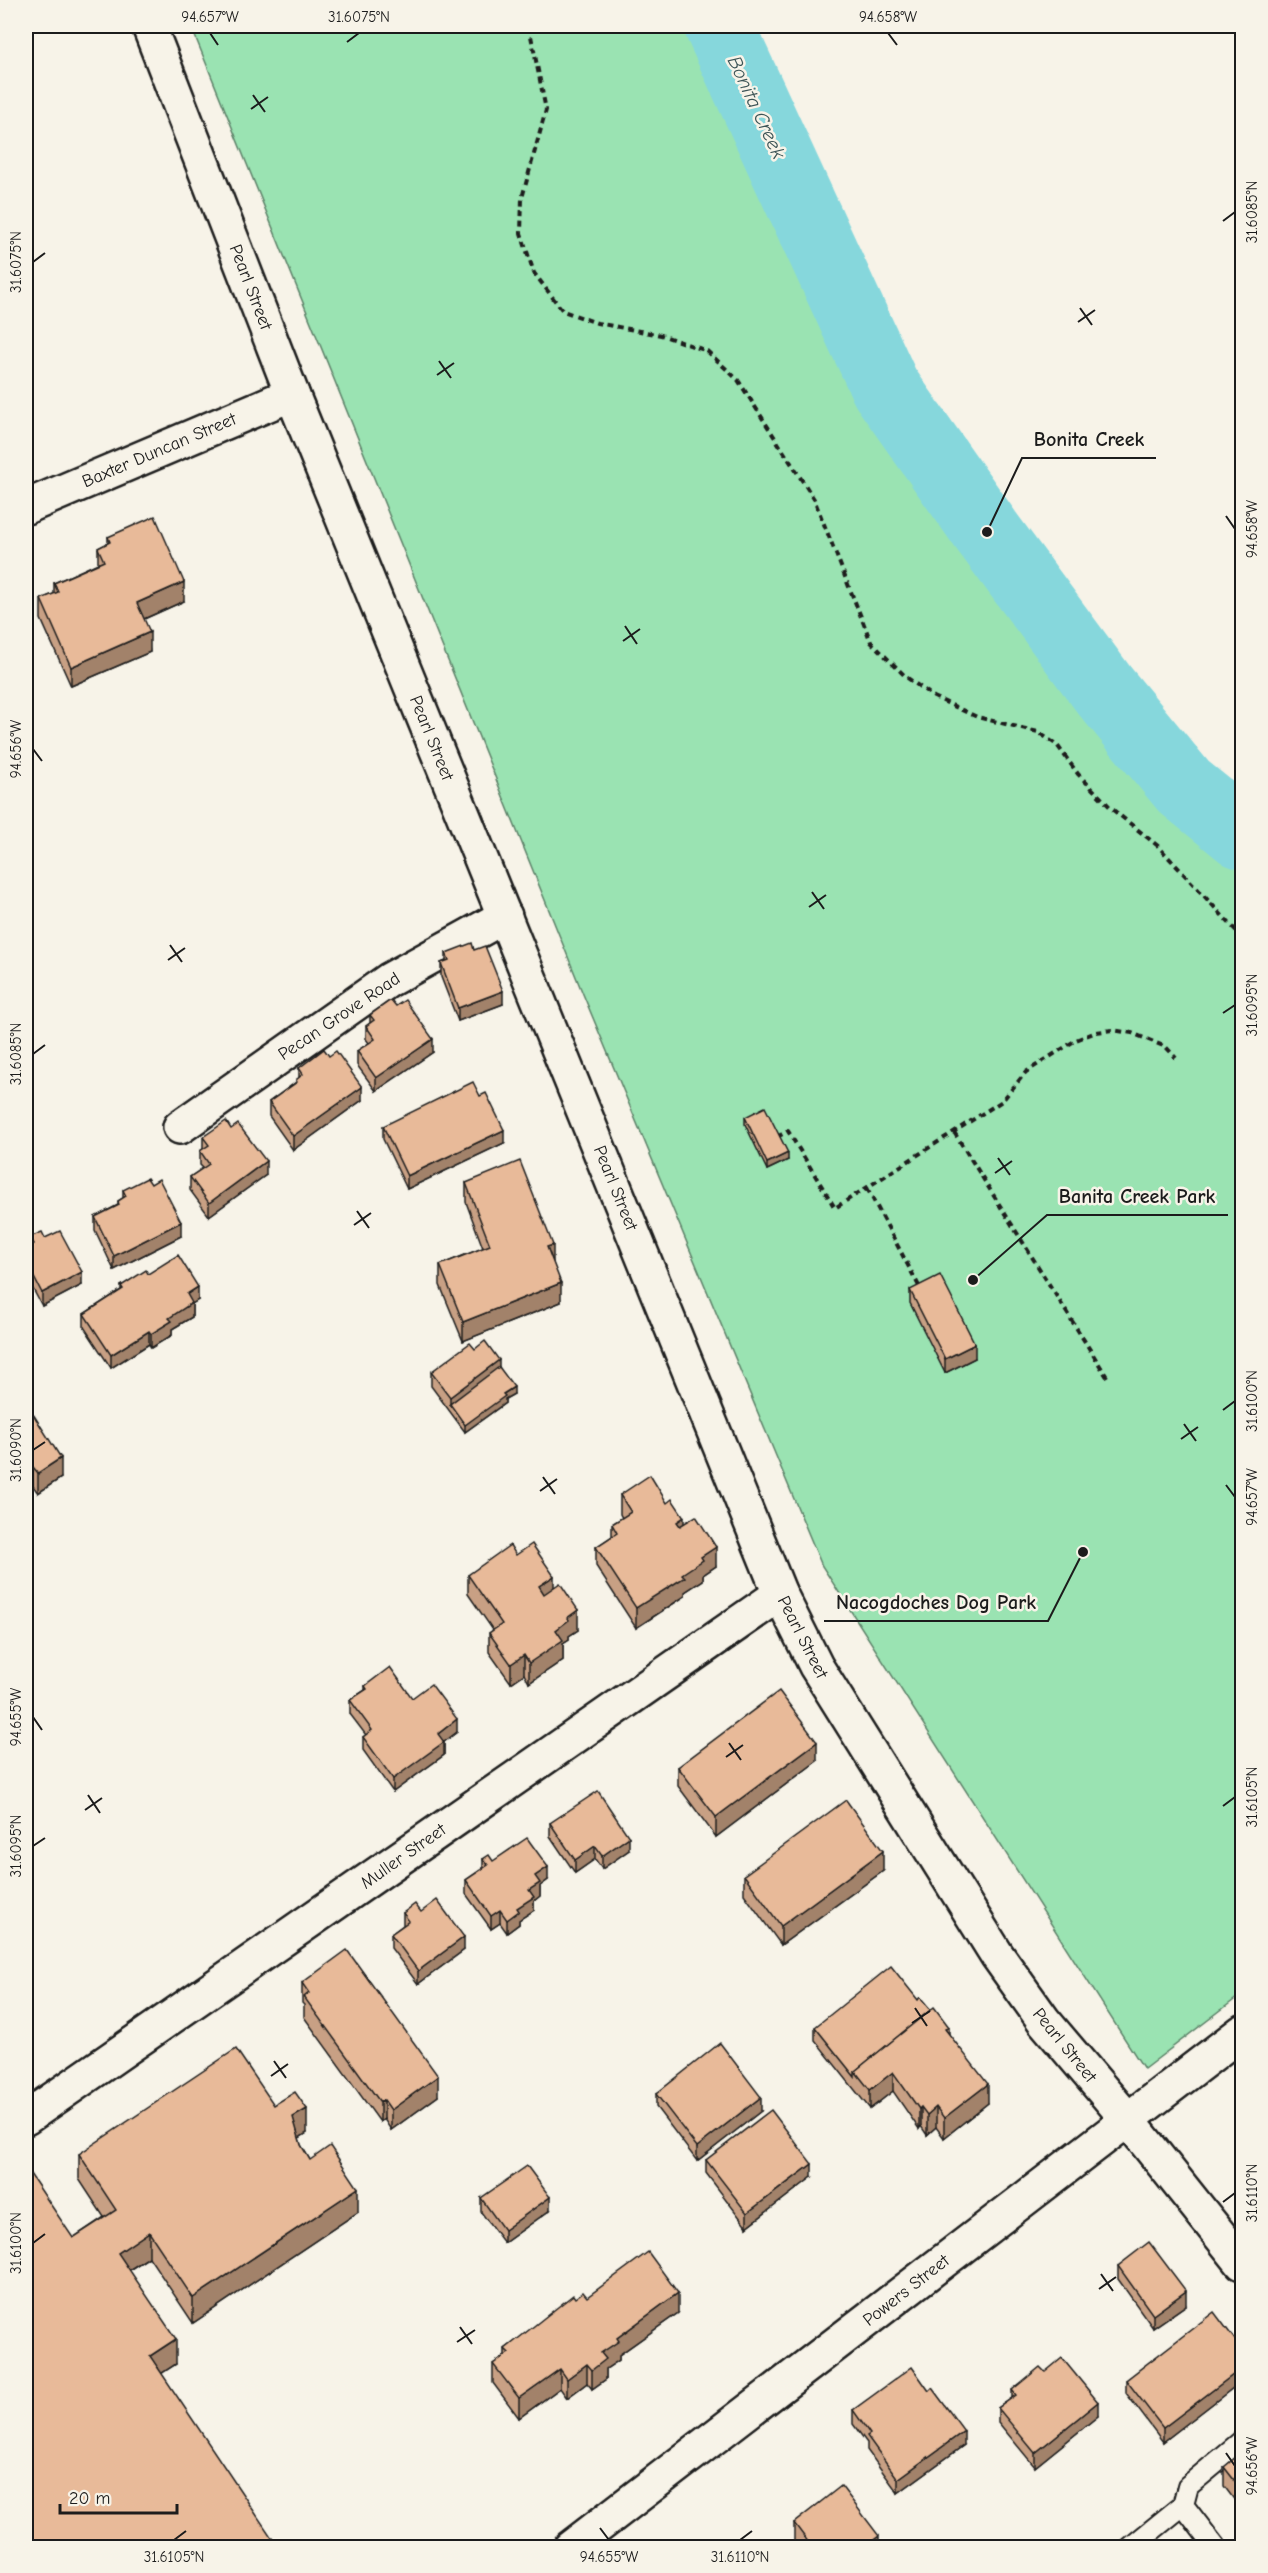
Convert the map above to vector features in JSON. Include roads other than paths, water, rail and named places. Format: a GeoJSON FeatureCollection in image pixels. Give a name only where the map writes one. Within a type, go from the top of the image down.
{"type":"FeatureCollection","features":[{"type":"Feature","properties":{"kind":"street","name":"Pearl Street"},"geometry":{"type":"LineString","coordinates":[[149,26],[292,394],[780,1594],[816,1666],[996,1955],[1044,2021],[1128,2120],[1242,2263]]}},
{"type":"Feature","properties":{"kind":"street","name":"Baxter Duncan Street"},"geometry":{"type":"LineString","coordinates":[[26,507],[292,394]]}},
{"type":"Feature","properties":{"kind":"street","name":"Pecan Grove Road"},"geometry":{"type":"LineString","coordinates":[[180,1127],[389,980],[505,916]]}},
{"type":"Feature","properties":{"kind":"street","name":"Muller Street"},"geometry":{"type":"LineString","coordinates":[[26,2118],[780,1594]]}},
{"type":"Feature","properties":{"kind":"street","name":"Powers Street"},"geometry":{"type":"LineString","coordinates":[[570,2547],[1242,2032]]}},
{"type":"Feature","properties":{"kind":"lane"},"geometry":{"type":"LineString","coordinates":[[1131,2547],[1184,2505],[1188,2486],[1242,2441]]}},
{"type":"Feature","properties":{"kind":"lane"},"geometry":{"type":"LineString","coordinates":[[1184,2505],[1216,2547]]}},
{"type":"Feature","properties":{"kind":"waterway","name":"Bonita Creek"},"geometry":{"type":"LineString","coordinates":[[719,26],[885,387],[987,532],[1104,690],[1184,787],[1242,834]]}},
{"type":"Feature","properties":{"kind":"place","name":"Bonita Creek"},"geometry":{"type":"Point","coordinates":[987,532]}},
{"type":"Feature","properties":{"kind":"place","name":"Banita Creek Park"},"geometry":{"type":"Point","coordinates":[973,1280]}},
{"type":"Feature","properties":{"kind":"place","name":"Nacogdoches Dog Park"},"geometry":{"type":"Point","coordinates":[1083,1552]}}]}
